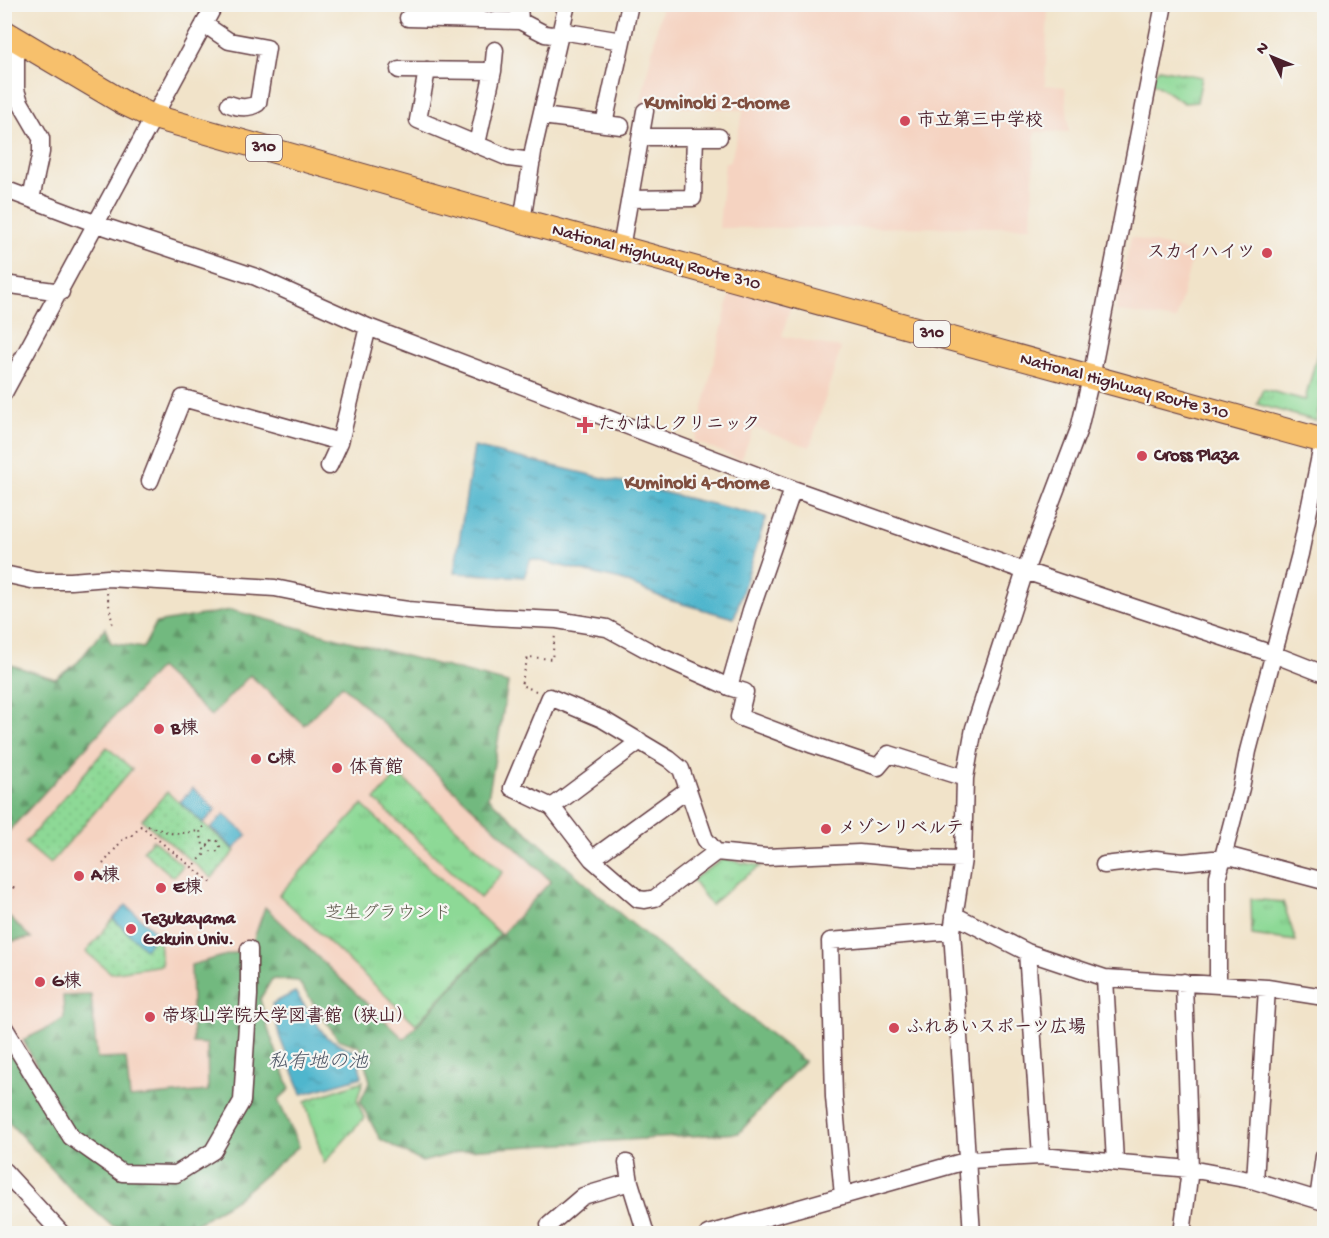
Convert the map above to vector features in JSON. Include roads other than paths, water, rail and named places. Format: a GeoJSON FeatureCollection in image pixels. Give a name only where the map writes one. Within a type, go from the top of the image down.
{"type":"FeatureCollection","features":[{"type":"Feature","properties":{"kind":"highway","name":"National Highway Route 310"},"geometry":{"type":"LineString","coordinates":[[10,35],[124,103],[154,117],[1091,378],[1324,439]]}},
{"type":"Feature","properties":{"kind":"street"},"geometry":{"type":"LineString","coordinates":[[4,393],[61,292],[215,4]]}},
{"type":"Feature","properties":{"kind":"street"},"geometry":{"type":"LineString","coordinates":[[522,221],[532,161],[567,4]]}},
{"type":"Feature","properties":{"kind":"street"},"geometry":{"type":"LineString","coordinates":[[542,116],[612,125],[622,41],[630,4]]}},
{"type":"Feature","properties":{"kind":"street"},"geometry":{"type":"LineString","coordinates":[[972,1233],[953,923],[963,859],[965,778],[974,728],[1025,571],[1079,429],[1164,4]]}},
{"type":"Feature","properties":{"kind":"street"},"geometry":{"type":"LineString","coordinates":[[408,18],[519,13],[544,34],[561,33],[622,41]]}},
{"type":"Feature","properties":{"kind":"street"},"geometry":{"type":"LineString","coordinates":[[204,24],[229,41],[267,48],[258,103],[252,107],[236,107],[229,104]]}},
{"type":"Feature","properties":{"kind":"street"},"geometry":{"type":"LineString","coordinates":[[10,35],[16,90],[20,102],[41,138],[41,152],[31,199]]}},
{"type":"Feature","properties":{"kind":"street"},"geometry":{"type":"LineString","coordinates":[[477,144],[493,71],[495,50]]}},
{"type":"Feature","properties":{"kind":"street"},"geometry":{"type":"LineString","coordinates":[[399,70],[493,71]]}},
{"type":"Feature","properties":{"kind":"street"},"geometry":{"type":"LineString","coordinates":[[427,70],[417,127],[477,144],[509,158],[532,161]]}},
{"type":"Feature","properties":{"kind":"street"},"geometry":{"type":"LineString","coordinates":[[621,248],[645,111]]}},
{"type":"Feature","properties":{"kind":"street"},"geometry":{"type":"LineString","coordinates":[[640,137],[719,137]]}},
{"type":"Feature","properties":{"kind":"street"},"geometry":{"type":"LineString","coordinates":[[630,199],[693,198],[695,137]]}},
{"type":"Feature","properties":{"kind":"street"},"geometry":{"type":"LineString","coordinates":[[4,189],[97,225],[256,277],[368,327],[793,489],[1025,571],[1273,654],[1324,674]]}},
{"type":"Feature","properties":{"kind":"street"},"geometry":{"type":"LineString","coordinates":[[4,286],[61,292]]}},
{"type":"Feature","properties":{"kind":"street"},"geometry":{"type":"LineString","coordinates":[[329,466],[340,442],[368,327]]}},
{"type":"Feature","properties":{"kind":"street"},"geometry":{"type":"LineString","coordinates":[[150,481],[183,398],[340,442]]}},
{"type":"Feature","properties":{"kind":"street"},"geometry":{"type":"LineString","coordinates":[[1218,984],[1218,876],[1300,554],[1324,439]]}},
{"type":"Feature","properties":{"kind":"street"},"geometry":{"type":"LineString","coordinates":[[729,687],[751,610],[793,489]]}},
{"type":"Feature","properties":{"kind":"street"},"geometry":{"type":"LineString","coordinates":[[4,574],[36,581],[108,578],[275,588],[408,610],[557,620],[607,628],[653,654],[729,687],[746,692],[739,717],[878,767],[889,754],[965,778]]}},
{"type":"Feature","properties":{"kind":"street"},"geometry":{"type":"LineString","coordinates":[[716,852],[705,838],[681,769],[669,759],[602,718],[550,697],[512,788],[552,807],[592,860],[638,899],[656,897],[716,852],[766,857],[859,853],[914,858],[963,859]]}},
{"type":"Feature","properties":{"kind":"street"},"geometry":{"type":"LineString","coordinates":[[552,807],[640,741]]}},
{"type":"Feature","properties":{"kind":"street"},"geometry":{"type":"LineString","coordinates":[[592,860],[687,790]]}},
{"type":"Feature","properties":{"kind":"street"},"geometry":{"type":"LineString","coordinates":[[1104,865],[1156,859],[1183,862],[1233,857],[1324,881]]}},
{"type":"Feature","properties":{"kind":"street"},"geometry":{"type":"LineString","coordinates":[[843,1196],[834,1097],[830,941],[953,923],[1027,952],[1104,978],[1267,988],[1324,998]]}},
{"type":"Feature","properties":{"kind":"street"},"geometry":{"type":"LineString","coordinates":[[4,1027],[71,1137],[122,1173],[176,1174],[213,1151],[242,1101],[249,995],[249,949]]}},
{"type":"Feature","properties":{"kind":"street"},"geometry":{"type":"LineString","coordinates":[[1027,952],[1041,1156]]}},
{"type":"Feature","properties":{"kind":"street"},"geometry":{"type":"LineString","coordinates":[[1104,978],[1115,1162]]}},
{"type":"Feature","properties":{"kind":"street"},"geometry":{"type":"LineString","coordinates":[[1182,1233],[1190,1169],[1184,982]]}},
{"type":"Feature","properties":{"kind":"street"},"geometry":{"type":"LineString","coordinates":[[1255,1181],[1267,988]]}},
{"type":"Feature","properties":{"kind":"street"},"geometry":{"type":"LineString","coordinates":[[716,1232],[969,1160],[1041,1156],[1190,1169],[1255,1181],[1321,1201],[1324,1156]]}},
{"type":"Feature","properties":{"kind":"street"},"geometry":{"type":"LineString","coordinates":[[627,1163],[630,1182],[646,1233]]}},
{"type":"Feature","properties":{"kind":"street"},"geometry":{"type":"LineString","coordinates":[[4,1171],[62,1233]]}},
{"type":"Feature","properties":{"kind":"street"},"geometry":{"type":"LineString","coordinates":[[549,1225],[583,1196],[630,1182]]}},
{"type":"Feature","properties":{"kind":"water"},"geometry":{"type":"Polygon","coordinates":[[[474,447],[766,517],[734,618],[668,600],[621,580],[531,559],[524,577],[454,573],[474,447]]]}},
{"type":"Feature","properties":{"kind":"water"},"geometry":{"type":"Polygon","coordinates":[[[193,788],[216,810],[203,823],[180,802],[193,788]]]}},
{"type":"Feature","properties":{"kind":"water"},"geometry":{"type":"Polygon","coordinates":[[[224,814],[247,835],[234,849],[211,828],[224,814]]]}},
{"type":"Feature","properties":{"kind":"water"},"geometry":{"type":"Polygon","coordinates":[[[126,905],[158,934],[145,949],[113,919],[126,905]]]}},
{"type":"Feature","properties":{"kind":"water","name":"私有地の池"},"geometry":{"type":"Polygon","coordinates":[[[295,992],[326,1037],[356,1052],[362,1077],[302,1094],[280,1038],[272,1004],[295,992]]]}},
{"type":"Feature","properties":{"kind":"place","name":"市立第三中学校"},"geometry":{"type":"Point","coordinates":[905,121]}},
{"type":"Feature","properties":{"kind":"place","name":"スカイハイツ"},"geometry":{"type":"Point","coordinates":[1267,253]}},
{"type":"Feature","properties":{"kind":"place","name":"たかはしクリニック"},"geometry":{"type":"Point","coordinates":[585,425]}},
{"type":"Feature","properties":{"kind":"place","name":"Cross Plaza"},"geometry":{"type":"Point","coordinates":[1142,456]}},
{"type":"Feature","properties":{"kind":"place","name":"B棟"},"geometry":{"type":"Point","coordinates":[159,729]}},
{"type":"Feature","properties":{"kind":"place","name":"C棟"},"geometry":{"type":"Point","coordinates":[256,759]}},
{"type":"Feature","properties":{"kind":"place","name":"体育館"},"geometry":{"type":"Point","coordinates":[337,768]}},
{"type":"Feature","properties":{"kind":"place","name":"メゾンリベルテ"},"geometry":{"type":"Point","coordinates":[826,829]}},
{"type":"Feature","properties":{"kind":"place","name":"A棟"},"geometry":{"type":"Point","coordinates":[79,876]}},
{"type":"Feature","properties":{"kind":"place","name":"E棟"},"geometry":{"type":"Point","coordinates":[161,888]}},
{"type":"Feature","properties":{"kind":"place","name":"Tezukayama Gakuin Univ."},"geometry":{"type":"Point","coordinates":[131,929]}},
{"type":"Feature","properties":{"kind":"place","name":"G棟"},"geometry":{"type":"Point","coordinates":[40,982]}},
{"type":"Feature","properties":{"kind":"place","name":"帝塚山学院大学図書館（狭山）"},"geometry":{"type":"Point","coordinates":[150,1017]}},
{"type":"Feature","properties":{"kind":"place","name":"ふれあいスポーツ広場"},"geometry":{"type":"Point","coordinates":[894,1028]}},
{"type":"Feature","properties":{"kind":"district","name":"Kuminoki 2-chome"},"geometry":{"type":"Point","coordinates":[717,104]}},
{"type":"Feature","properties":{"kind":"district","name":"Kuminoki 4-chome"},"geometry":{"type":"Point","coordinates":[697,484]}},
{"type":"Feature","properties":{"kind":"park label","name":"芝生グラウンド"},"geometry":{"type":"Point","coordinates":[388,914]}}]}
